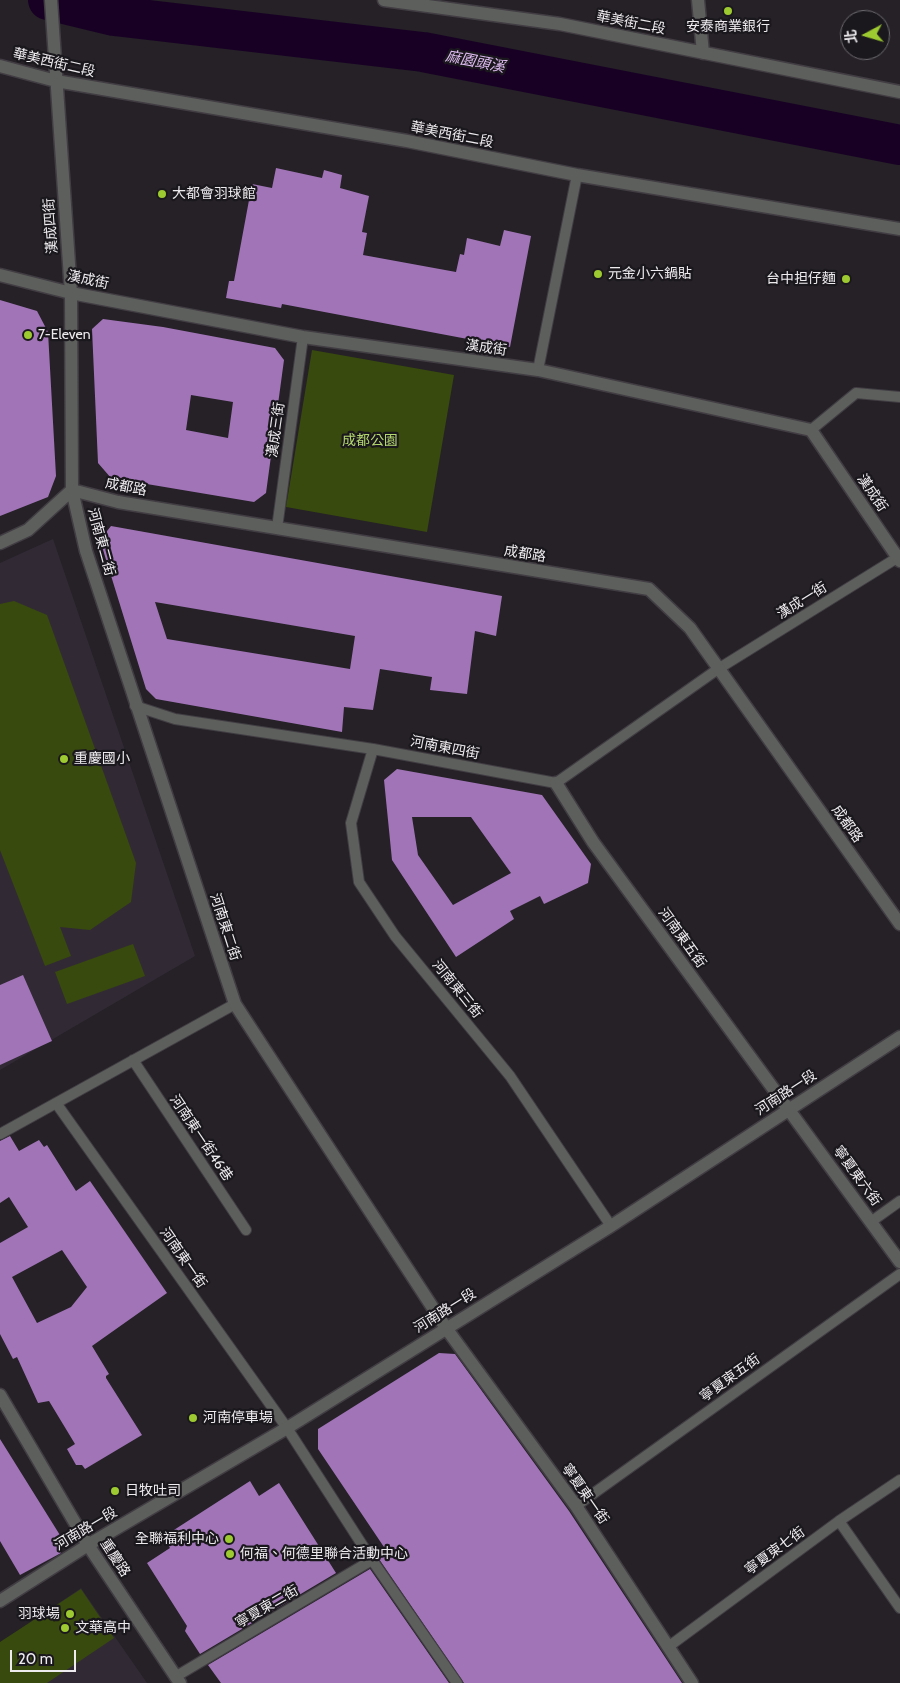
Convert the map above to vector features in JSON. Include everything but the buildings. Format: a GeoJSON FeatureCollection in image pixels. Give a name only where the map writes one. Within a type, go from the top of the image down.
{"type":"FeatureCollection","features":[{"type":"Feature","properties":{"kind":"street","name":"漢成四街"},"geometry":{"type":"LineString","coordinates":[[51,0],[71,293],[72,490]]}},
{"type":"Feature","properties":{"kind":"street","name":"華美街二段"},"geometry":{"type":"LineString","coordinates":[[384,0],[429,2],[560,24],[900,92]]}},
{"type":"Feature","properties":{"kind":"street"},"geometry":{"type":"LineString","coordinates":[[698,0],[703,52]]}},
{"type":"Feature","properties":{"kind":"street","name":"華美西街二段"},"geometry":{"type":"LineString","coordinates":[[0,66],[56,81],[406,141],[577,175],[900,229]]}},
{"type":"Feature","properties":{"kind":"street","name":"漢成街"},"geometry":{"type":"LineString","coordinates":[[0,275],[71,293],[303,337],[538,370],[811,430],[899,558]]}},
{"type":"Feature","properties":{"kind":"street"},"geometry":{"type":"LineString","coordinates":[[0,543],[28,530],[72,490]]}},
{"type":"Feature","properties":{"kind":"street","name":"成都路"},"geometry":{"type":"LineString","coordinates":[[72,490],[118,502],[649,590],[690,628],[900,924]]}},
{"type":"Feature","properties":{"kind":"street","name":"河南東二街"},"geometry":{"type":"LineString","coordinates":[[72,490],[86,551],[135,706],[235,1004],[446,1328]]}},
{"type":"Feature","properties":{"kind":"street","name":"河南東五街"},"geometry":{"type":"LineString","coordinates":[[556,783],[592,842],[789,1109]]}},
{"type":"Feature","properties":{"kind":"street","name":"河南路一段"},"geometry":{"type":"LineString","coordinates":[[0,1601],[88,1544],[287,1428],[611,1226],[900,1037]]}},
{"type":"Feature","properties":{"kind":"street","name":"寧夏東六街"},"geometry":{"type":"LineString","coordinates":[[789,1109],[900,1262]]}},
{"type":"Feature","properties":{"kind":"street","name":"寧夏東一街"},"geometry":{"type":"LineString","coordinates":[[446,1328],[576,1506],[692,1683]]}},
{"type":"Feature","properties":{"kind":"street","name":"重慶路"},"geometry":{"type":"LineString","coordinates":[[0,1395],[88,1544],[177,1680]]}},
{"type":"Feature","properties":{"kind":"lane"},"geometry":{"type":"LineString","coordinates":[[538,370],[577,175]]}},
{"type":"Feature","properties":{"kind":"lane","name":"漢成三街"},"geometry":{"type":"LineString","coordinates":[[277,528],[303,337]]}},
{"type":"Feature","properties":{"kind":"lane"},"geometry":{"type":"LineString","coordinates":[[811,430],[856,393],[900,397]]}},
{"type":"Feature","properties":{"kind":"lane","name":"漢成一街"},"geometry":{"type":"LineString","coordinates":[[718,669],[899,558]]}},
{"type":"Feature","properties":{"kind":"lane"},"geometry":{"type":"LineString","coordinates":[[556,783],[718,669]]}},
{"type":"Feature","properties":{"kind":"lane","name":"河南東四街"},"geometry":{"type":"LineString","coordinates":[[135,706],[175,719],[374,749],[556,783]]}},
{"type":"Feature","properties":{"kind":"lane","name":"河南東三街"},"geometry":{"type":"LineString","coordinates":[[374,749],[352,822],[359,882],[395,936],[510,1076],[611,1226]]}},
{"type":"Feature","properties":{"kind":"lane"},"geometry":{"type":"LineString","coordinates":[[0,1134],[235,1004]]}},
{"type":"Feature","properties":{"kind":"lane","name":"河南東一街46巷"},"geometry":{"type":"LineString","coordinates":[[133,1060],[246,1230]]}},
{"type":"Feature","properties":{"kind":"lane","name":"河南東一街"},"geometry":{"type":"LineString","coordinates":[[56,1103],[287,1428]]}},
{"type":"Feature","properties":{"kind":"lane"},"geometry":{"type":"LineString","coordinates":[[872,1221],[900,1201]]}},
{"type":"Feature","properties":{"kind":"lane","name":"寧夏東五街"},"geometry":{"type":"LineString","coordinates":[[576,1506],[900,1274]]}},
{"type":"Feature","properties":{"kind":"lane"},"geometry":{"type":"LineString","coordinates":[[287,1428],[372,1560],[457,1683]]}},
{"type":"Feature","properties":{"kind":"lane","name":"寧夏東七街"},"geometry":{"type":"LineString","coordinates":[[668,1647],[839,1521],[900,1480]]}},
{"type":"Feature","properties":{"kind":"lane"},"geometry":{"type":"LineString","coordinates":[[839,1521],[900,1608]]}},
{"type":"Feature","properties":{"kind":"lane","name":"寧夏東二街"},"geometry":{"type":"LineString","coordinates":[[177,1680],[372,1560]]}},
{"type":"Feature","properties":{"kind":"shaded area","name":"重慶國小"},"geometry":{"type":"Polygon","coordinates":[[[53,539],[195,956],[0,1070],[0,563],[53,539]]]}},
{"type":"Feature","properties":{"kind":"shaded area","name":"羽球場"},"geometry":{"type":"Polygon","coordinates":[[[81,1588],[147,1683],[0,1683],[0,1643],[81,1588]]]}},
{"type":"Feature","properties":{"kind":"green space","name":"成都公園"},"geometry":{"type":"Polygon","coordinates":[[[312,350],[454,375],[427,532],[286,507],[312,350]]]}},
{"type":"Feature","properties":{"kind":"green space"},"geometry":{"type":"Polygon","coordinates":[[[14,601],[47,615],[136,863],[131,902],[90,930],[60,927],[71,956],[45,966],[0,850],[0,604],[14,601]]]}},
{"type":"Feature","properties":{"kind":"green space"},"geometry":{"type":"Polygon","coordinates":[[[133,944],[145,976],[67,1004],[55,972],[133,944]]]}},
{"type":"Feature","properties":{"kind":"green space","name":"羽球場"},"geometry":{"type":"Polygon","coordinates":[[[81,1589],[114,1638],[47,1683],[0,1683],[0,1642],[81,1589]]]}},
{"type":"Feature","properties":{"kind":"waterway","name":"麻園頭溪"},"geometry":{"type":"LineString","coordinates":[[48,0],[114,16],[423,52],[900,145]]}},
{"type":"Feature","properties":{"kind":"place","name":"安泰商業銀行"},"geometry":{"type":"Point","coordinates":[728,11]}},
{"type":"Feature","properties":{"kind":"place","name":"大都會羽球館"},"geometry":{"type":"Point","coordinates":[162,194]}},
{"type":"Feature","properties":{"kind":"place","name":"元金小六鍋貼"},"geometry":{"type":"Point","coordinates":[598,274]}},
{"type":"Feature","properties":{"kind":"place","name":"台中担仔麵"},"geometry":{"type":"Point","coordinates":[846,279]}},
{"type":"Feature","properties":{"kind":"place","name":"7-Eleven"},"geometry":{"type":"Point","coordinates":[28,335]}},
{"type":"Feature","properties":{"kind":"place","name":"重慶國小"},"geometry":{"type":"Point","coordinates":[64,759]}},
{"type":"Feature","properties":{"kind":"place","name":"河南停車場"},"geometry":{"type":"Point","coordinates":[193,1418]}},
{"type":"Feature","properties":{"kind":"place","name":"日牧吐司"},"geometry":{"type":"Point","coordinates":[115,1491]}},
{"type":"Feature","properties":{"kind":"place","name":"全聯福利中心"},"geometry":{"type":"Point","coordinates":[229,1539]}},
{"type":"Feature","properties":{"kind":"place","name":"何福、何德里聯合活動中心"},"geometry":{"type":"Point","coordinates":[230,1554]}},
{"type":"Feature","properties":{"kind":"place","name":"羽球場"},"geometry":{"type":"Point","coordinates":[70,1614]}},
{"type":"Feature","properties":{"kind":"place","name":"文華高中"},"geometry":{"type":"Point","coordinates":[65,1628]}}]}
